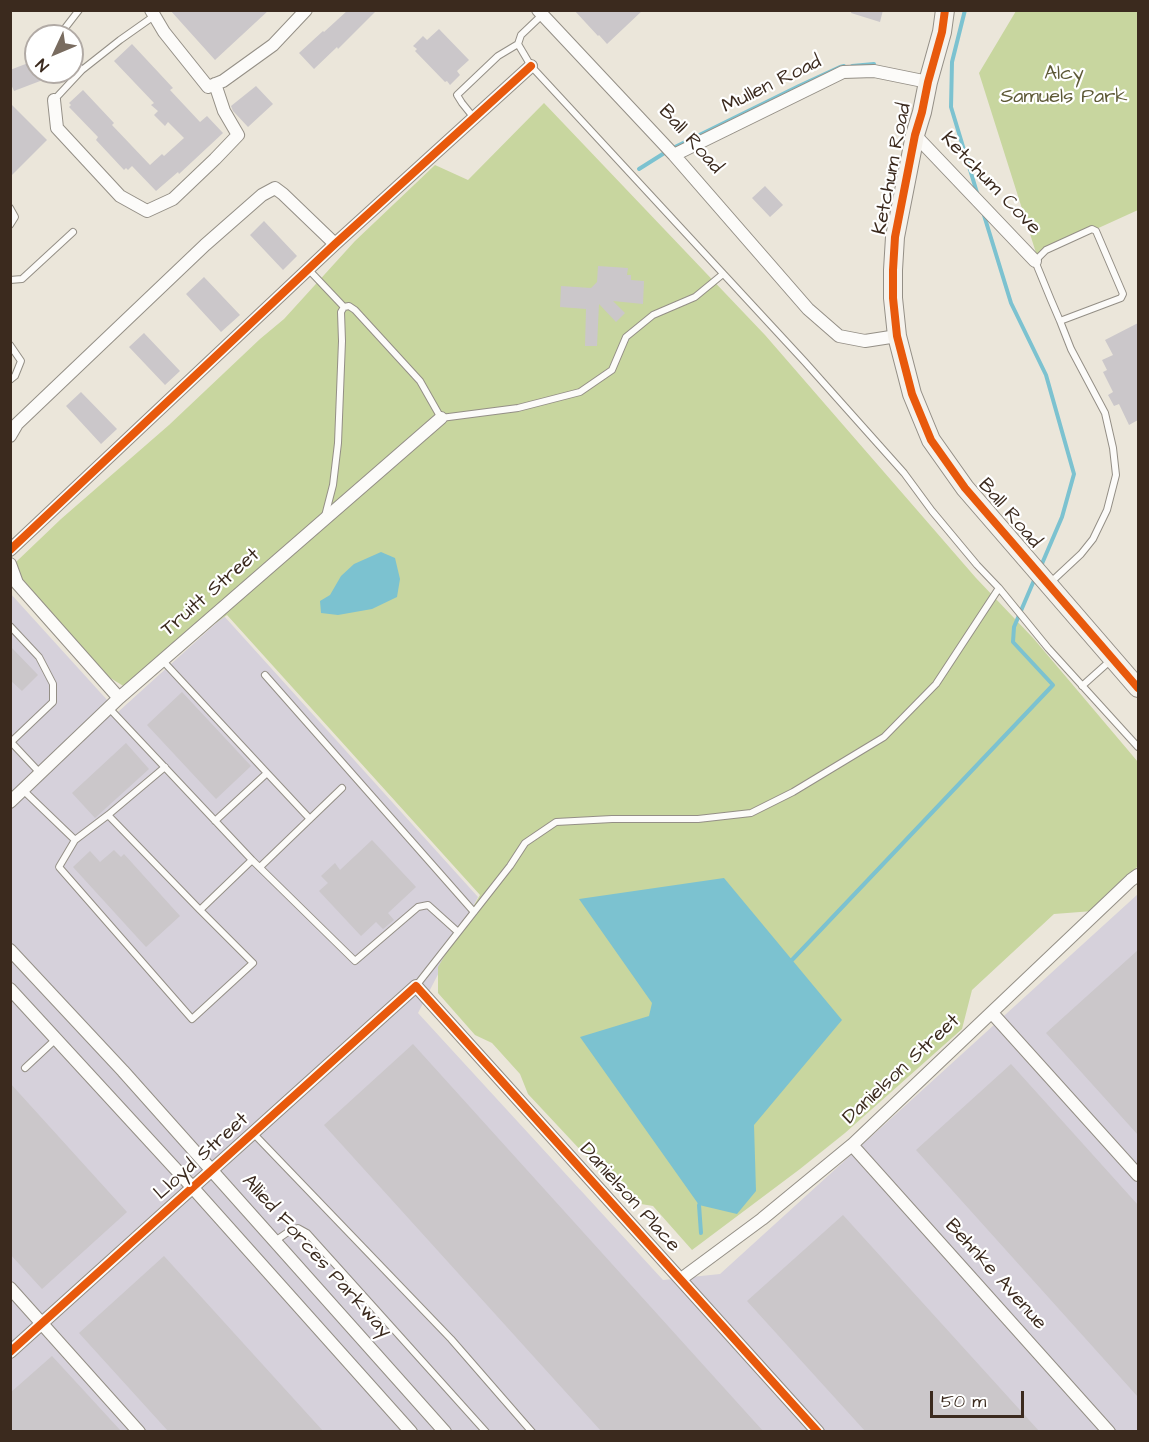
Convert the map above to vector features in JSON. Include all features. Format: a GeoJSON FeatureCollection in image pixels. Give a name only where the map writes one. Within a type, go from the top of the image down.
{"type":"FeatureCollection","features":[{"type":"Feature","properties":{"kind":"main road","name":"Ketchum Road"},"geometry":{"type":"LineString","coordinates":[[897,336],[893,289],[895,237],[915,135],[942,32],[945,10]]}},
{"type":"Feature","properties":{"kind":"main road","name":"Ball Road"},"geometry":{"type":"LineString","coordinates":[[897,336],[912,394],[931,440],[965,488],[1138,688]]}},
{"type":"Feature","properties":{"kind":"street"},"geometry":{"type":"LineString","coordinates":[[153,13],[164,32],[208,87],[223,81],[273,45],[306,10]]}},
{"type":"Feature","properties":{"kind":"street","name":"Ball Road"},"geometry":{"type":"LineString","coordinates":[[540,12],[670,150],[808,309],[839,336],[865,340],[897,336]]}},
{"type":"Feature","properties":{"kind":"street"},"geometry":{"type":"LineString","coordinates":[[10,550],[308,269],[531,66]]}},
{"type":"Feature","properties":{"kind":"street","name":"Mullen Road"},"geometry":{"type":"LineString","coordinates":[[670,150],[843,72],[874,71],[928,82]]}},
{"type":"Feature","properties":{"kind":"street"},"geometry":{"type":"LineString","coordinates":[[54,100],[57,128],[120,196],[147,211],[173,199],[238,135],[224,111],[215,84]]}},
{"type":"Feature","properties":{"kind":"street","name":"Ketchum Cove"},"geometry":{"type":"LineString","coordinates":[[915,135],[1035,261]]}},
{"type":"Feature","properties":{"kind":"street"},"geometry":{"type":"LineString","coordinates":[[10,436],[17,424],[205,245],[262,195],[275,188],[284,194],[335,244]]}},
{"type":"Feature","properties":{"kind":"street","name":"Truitt Street"},"geometry":{"type":"LineString","coordinates":[[10,802],[119,698],[441,418]]}},
{"type":"Feature","properties":{"kind":"street"},"geometry":{"type":"LineString","coordinates":[[10,564],[17,583],[119,698]]}},
{"type":"Feature","properties":{"kind":"street","name":"Danielson Street"},"geometry":{"type":"LineString","coordinates":[[681,1279],[762,1220],[852,1145],[1136,881]]}},
{"type":"Feature","properties":{"kind":"street","name":"Allied Forces Parkway"},"geometry":{"type":"LineString","coordinates":[[10,950],[123,1071],[446,1431]]}},
{"type":"Feature","properties":{"kind":"street","name":"Lloyd Street"},"geometry":{"type":"LineString","coordinates":[[10,1352],[416,986]]}},
{"type":"Feature","properties":{"kind":"street","name":"Danielson Place"},"geometry":{"type":"LineString","coordinates":[[416,986],[818,1431]]}},
{"type":"Feature","properties":{"kind":"street"},"geometry":{"type":"LineString","coordinates":[[10,989],[193,1188],[411,1431]]}},
{"type":"Feature","properties":{"kind":"street"},"geometry":{"type":"LineString","coordinates":[[992,1013],[1138,1175]]}},
{"type":"Feature","properties":{"kind":"street","name":"Behnke Avenue"},"geometry":{"type":"LineString","coordinates":[[852,1145],[1109,1431]]}},
{"type":"Feature","properties":{"kind":"street"},"geometry":{"type":"LineString","coordinates":[[10,1288],[139,1431]]}},
{"type":"Feature","properties":{"kind":"lane"},"geometry":{"type":"LineString","coordinates":[[68,24],[79,10]]}},
{"type":"Feature","properties":{"kind":"lane"},"geometry":{"type":"LineString","coordinates":[[474,118],[457,95],[498,56],[518,44],[521,35],[540,12]]}},
{"type":"Feature","properties":{"kind":"lane"},"geometry":{"type":"LineString","coordinates":[[84,68],[153,13]]}},
{"type":"Feature","properties":{"kind":"lane"},"geometry":{"type":"LineString","coordinates":[[518,44],[531,66],[804,361],[904,473],[977,565],[1048,648],[1138,747]]}},
{"type":"Feature","properties":{"kind":"lane"},"geometry":{"type":"LineString","coordinates":[[54,100],[69,84]]}},
{"type":"Feature","properties":{"kind":"lane"},"geometry":{"type":"LineString","coordinates":[[10,208],[15,217],[10,225]]}},
{"type":"Feature","properties":{"kind":"lane"},"geometry":{"type":"LineString","coordinates":[[1042,578],[1081,554],[1093,539],[1107,510],[1116,475],[1105,413],[1071,349],[1035,261],[1046,250],[1092,229],[1096,231],[1123,294],[1121,298],[1060,321]]}},
{"type":"Feature","properties":{"kind":"lane"},"geometry":{"type":"LineString","coordinates":[[10,280],[22,279],[73,232]]}},
{"type":"Feature","properties":{"kind":"lane"},"geometry":{"type":"LineString","coordinates":[[308,269],[344,308]]}},
{"type":"Feature","properties":{"kind":"lane"},"geometry":{"type":"LineString","coordinates":[[324,519],[333,486],[338,443],[341,312],[344,308],[349,306],[355,310],[420,381],[441,418],[518,408],[580,392],[612,370],[626,337],[653,315],[695,297],[723,274]]}},
{"type":"Feature","properties":{"kind":"lane"},"geometry":{"type":"LineString","coordinates":[[10,345],[21,361],[15,376],[10,380]]}},
{"type":"Feature","properties":{"kind":"lane"},"geometry":{"type":"LineString","coordinates":[[416,986],[510,866],[525,843],[556,822],[612,819],[698,819],[751,813],[793,792],[884,737],[936,684],[999,588]]}},
{"type":"Feature","properties":{"kind":"lane"},"geometry":{"type":"LineString","coordinates":[[10,626],[39,657],[53,684],[53,702],[11,741],[40,774]]}},
{"type":"Feature","properties":{"kind":"lane"},"geometry":{"type":"LineString","coordinates":[[1082,686],[1113,658]]}},
{"type":"Feature","properties":{"kind":"lane"},"geometry":{"type":"LineString","coordinates":[[163,661],[310,819]]}},
{"type":"Feature","properties":{"kind":"lane"},"geometry":{"type":"LineString","coordinates":[[265,675],[474,912]]}},
{"type":"Feature","properties":{"kind":"lane"},"geometry":{"type":"LineString","coordinates":[[109,708],[252,860],[355,961],[418,907],[428,905],[458,932]]}},
{"type":"Feature","properties":{"kind":"lane"},"geometry":{"type":"LineString","coordinates":[[108,815],[253,963],[192,1019],[60,867],[75,840],[165,767]]}},
{"type":"Feature","properties":{"kind":"lane"},"geometry":{"type":"LineString","coordinates":[[215,821],[267,773]]}},
{"type":"Feature","properties":{"kind":"lane"},"geometry":{"type":"LineString","coordinates":[[260,867],[342,788]]}},
{"type":"Feature","properties":{"kind":"lane"},"geometry":{"type":"LineString","coordinates":[[23,790],[75,840]]}},
{"type":"Feature","properties":{"kind":"lane"},"geometry":{"type":"LineString","coordinates":[[200,910],[252,860]]}},
{"type":"Feature","properties":{"kind":"lane"},"geometry":{"type":"LineString","coordinates":[[25,1068],[56,1039]]}},
{"type":"Feature","properties":{"kind":"lane"},"geometry":{"type":"LineString","coordinates":[[253,1133],[451,1339],[532,1431]]}},
{"type":"Feature","properties":{"kind":"lane"},"geometry":{"type":"LineString","coordinates":[[275,1241],[298,1228],[307,1233],[486,1431]]}},
{"type":"Feature","properties":{"kind":"shaded area"},"geometry":{"type":"Polygon","coordinates":[[[10,593],[118,712],[224,616],[478,897],[418,1013],[663,1280],[720,1274],[1138,894],[1138,1431],[11,1431],[10,593]]]}},
{"type":"Feature","properties":{"kind":"green space","name":"Alcy Samuels Park"},"geometry":{"type":"Polygon","coordinates":[[[1016,11],[1138,11],[1138,210],[1037,256],[979,73],[1016,11]]]}},
{"type":"Feature","properties":{"kind":"green space"},"geometry":{"type":"Polygon","coordinates":[[[544,103],[765,335],[976,578],[1034,639],[1138,762],[1138,866],[1093,911],[1054,914],[972,990],[962,1029],[845,1133],[692,1250],[653,1206],[629,1202],[528,1094],[520,1074],[492,1043],[475,1035],[438,993],[438,967],[480,895],[227,615],[125,687],[107,676],[22,581],[16,562],[284,319],[355,241],[435,165],[468,180],[544,103]]]}},
{"type":"Feature","properties":{"kind":"water"},"geometry":{"type":"Polygon","coordinates":[[[381,552],[395,558],[400,579],[397,597],[372,609],[338,615],[321,613],[320,601],[330,595],[341,576],[354,564],[381,552]]]}},
{"type":"Feature","properties":{"kind":"water"},"geometry":{"type":"Polygon","coordinates":[[[724,878],[842,1020],[754,1125],[756,1191],[737,1214],[699,1205],[580,1037],[649,1016],[652,1003],[579,899],[724,878]]]}},
{"type":"Feature","properties":{"kind":"building"},"geometry":{"type":"Polygon","coordinates":[[[170,10],[269,10],[215,60],[170,10]]]}},
{"type":"Feature","properties":{"kind":"building"},"geometry":{"type":"Polygon","coordinates":[[[348,10],[377,10],[338,49],[337,47],[314,69],[299,53],[348,10]]]}},
{"type":"Feature","properties":{"kind":"building"},"geometry":{"type":"Polygon","coordinates":[[[574,10],[643,10],[607,44],[574,10]]]}},
{"type":"Feature","properties":{"kind":"building"},"geometry":{"type":"Polygon","coordinates":[[[852,10],[883,10],[880,22],[851,13],[852,10]]]}},
{"type":"Feature","properties":{"kind":"building"},"geometry":{"type":"Polygon","coordinates":[[[439,29],[469,60],[457,71],[460,75],[450,85],[415,51],[417,49],[413,46],[423,36],[427,40],[439,29]]]}},
{"type":"Feature","properties":{"kind":"building"},"geometry":{"type":"Polygon","coordinates":[[[132,44],[173,88],[170,90],[200,122],[207,116],[223,133],[179,174],[178,172],[156,191],[132,166],[124,170],[96,140],[98,137],[69,107],[71,105],[69,103],[83,90],[150,165],[184,138],[168,122],[165,126],[154,115],[158,111],[151,105],[154,103],[114,61],[132,44]]]}},
{"type":"Feature","properties":{"kind":"building"},"geometry":{"type":"Polygon","coordinates":[[[24,65],[24,84],[32,84],[14,91],[10,82],[10,70],[24,65]]]}},
{"type":"Feature","properties":{"kind":"building"},"geometry":{"type":"Polygon","coordinates":[[[256,86],[273,104],[248,127],[231,106],[256,86]]]}},
{"type":"Feature","properties":{"kind":"building"},"geometry":{"type":"Polygon","coordinates":[[[10,103],[47,140],[10,177],[10,103]]]}},
{"type":"Feature","properties":{"kind":"building"},"geometry":{"type":"Polygon","coordinates":[[[765,186],[783,205],[770,217],[752,198],[765,186]]]}},
{"type":"Feature","properties":{"kind":"building"},"geometry":{"type":"Polygon","coordinates":[[[264,221],[297,256],[283,270],[250,235],[264,221]]]}},
{"type":"Feature","properties":{"kind":"building"},"geometry":{"type":"Polygon","coordinates":[[[598,266],[628,268],[627,275],[631,275],[631,280],[644,281],[643,304],[613,301],[625,313],[616,322],[599,304],[597,346],[585,346],[586,309],[560,307],[561,286],[591,288],[597,282],[598,266]]]}},
{"type":"Feature","properties":{"kind":"building"},"geometry":{"type":"Polygon","coordinates":[[[204,277],[240,315],[221,332],[186,294],[204,277]]]}},
{"type":"Feature","properties":{"kind":"building"},"geometry":{"type":"Polygon","coordinates":[[[1138,323],[1138,420],[1129,425],[1119,404],[1114,406],[1108,395],[1113,392],[1103,372],[1107,370],[1102,360],[1113,355],[1105,340],[1138,323]]]}},
{"type":"Feature","properties":{"kind":"building"},"geometry":{"type":"Polygon","coordinates":[[[144,333],[180,371],[165,385],[129,347],[144,333]]]}},
{"type":"Feature","properties":{"kind":"building"},"geometry":{"type":"Polygon","coordinates":[[[81,392],[117,429],[101,444],[66,406],[81,392]]]}},
{"type":"Feature","properties":{"kind":"building"},"geometry":{"type":"Polygon","coordinates":[[[10,646],[38,675],[22,691],[10,680],[10,646]]]}},
{"type":"Feature","properties":{"kind":"building"},"geometry":{"type":"Polygon","coordinates":[[[182,692],[251,766],[216,799],[147,725],[182,692]]]}},
{"type":"Feature","properties":{"kind":"building"},"geometry":{"type":"Polygon","coordinates":[[[126,743],[149,769],[95,818],[72,793],[126,743]]]}},
{"type":"Feature","properties":{"kind":"building"},"geometry":{"type":"Polygon","coordinates":[[[372,840],[416,887],[388,913],[394,920],[383,929],[376,922],[361,936],[319,891],[328,883],[321,876],[335,863],[340,870],[372,840]]]}},
{"type":"Feature","properties":{"kind":"building"},"geometry":{"type":"Polygon","coordinates":[[[114,850],[121,857],[124,854],[180,916],[146,947],[73,867],[90,851],[100,862],[114,850]]]}},
{"type":"Feature","properties":{"kind":"building"},"geometry":{"type":"Polygon","coordinates":[[[1138,950],[1138,1135],[1046,1033],[1138,950]]]}},
{"type":"Feature","properties":{"kind":"building"},"geometry":{"type":"Polygon","coordinates":[[[413,1044],[763,1431],[601,1431],[324,1125],[413,1044]]]}},
{"type":"Feature","properties":{"kind":"building"},"geometry":{"type":"Polygon","coordinates":[[[1011,1064],[1138,1205],[1138,1397],[916,1150],[1011,1064]]]}},
{"type":"Feature","properties":{"kind":"building"},"geometry":{"type":"Polygon","coordinates":[[[10,1083],[127,1212],[42,1289],[10,1254],[10,1083]]]}},
{"type":"Feature","properties":{"kind":"building"},"geometry":{"type":"Polygon","coordinates":[[[843,1215],[1039,1431],[865,1431],[747,1301],[843,1215]]]}},
{"type":"Feature","properties":{"kind":"building"},"geometry":{"type":"Polygon","coordinates":[[[164,1256],[323,1431],[168,1431],[79,1333],[164,1256]]]}},
{"type":"Feature","properties":{"kind":"building"},"geometry":{"type":"Polygon","coordinates":[[[52,1356],[121,1431],[10,1431],[10,1393],[52,1356]]]}},
{"type":"Feature","properties":{"kind":"waterway"},"geometry":{"type":"LineString","coordinates":[[965,10],[952,62],[951,107],[978,196]]}},
{"type":"Feature","properties":{"kind":"waterway"},"geometry":{"type":"LineString","coordinates":[[852,66],[874,64]]}},
{"type":"Feature","properties":{"kind":"waterway"},"geometry":{"type":"LineString","coordinates":[[673,148],[844,66]]}},
{"type":"Feature","properties":{"kind":"waterway"},"geometry":{"type":"LineString","coordinates":[[639,169],[666,152]]}},
{"type":"Feature","properties":{"kind":"waterway"},"geometry":{"type":"LineString","coordinates":[[983,212],[1011,303],[1046,375],[1074,474],[1062,517],[1041,566]]}},
{"type":"Feature","properties":{"kind":"waterway"},"geometry":{"type":"LineString","coordinates":[[792,960],[1053,685],[1013,642],[1014,627],[1035,578]]}},
{"type":"Feature","properties":{"kind":"waterway"},"geometry":{"type":"LineString","coordinates":[[699,1205],[701,1233]]}},
{"type":"Feature","properties":{"kind":"cycle path"},"geometry":{"type":"LineString","coordinates":[[945,10],[942,32],[915,135],[895,237],[893,298],[897,336],[912,394],[931,440],[965,488],[1138,688]]}},
{"type":"Feature","properties":{"kind":"cycle path"},"geometry":{"type":"LineString","coordinates":[[10,550],[335,244],[531,66]]}},
{"type":"Feature","properties":{"kind":"cycle path"},"geometry":{"type":"LineString","coordinates":[[10,1352],[416,986],[818,1432]]}}]}
